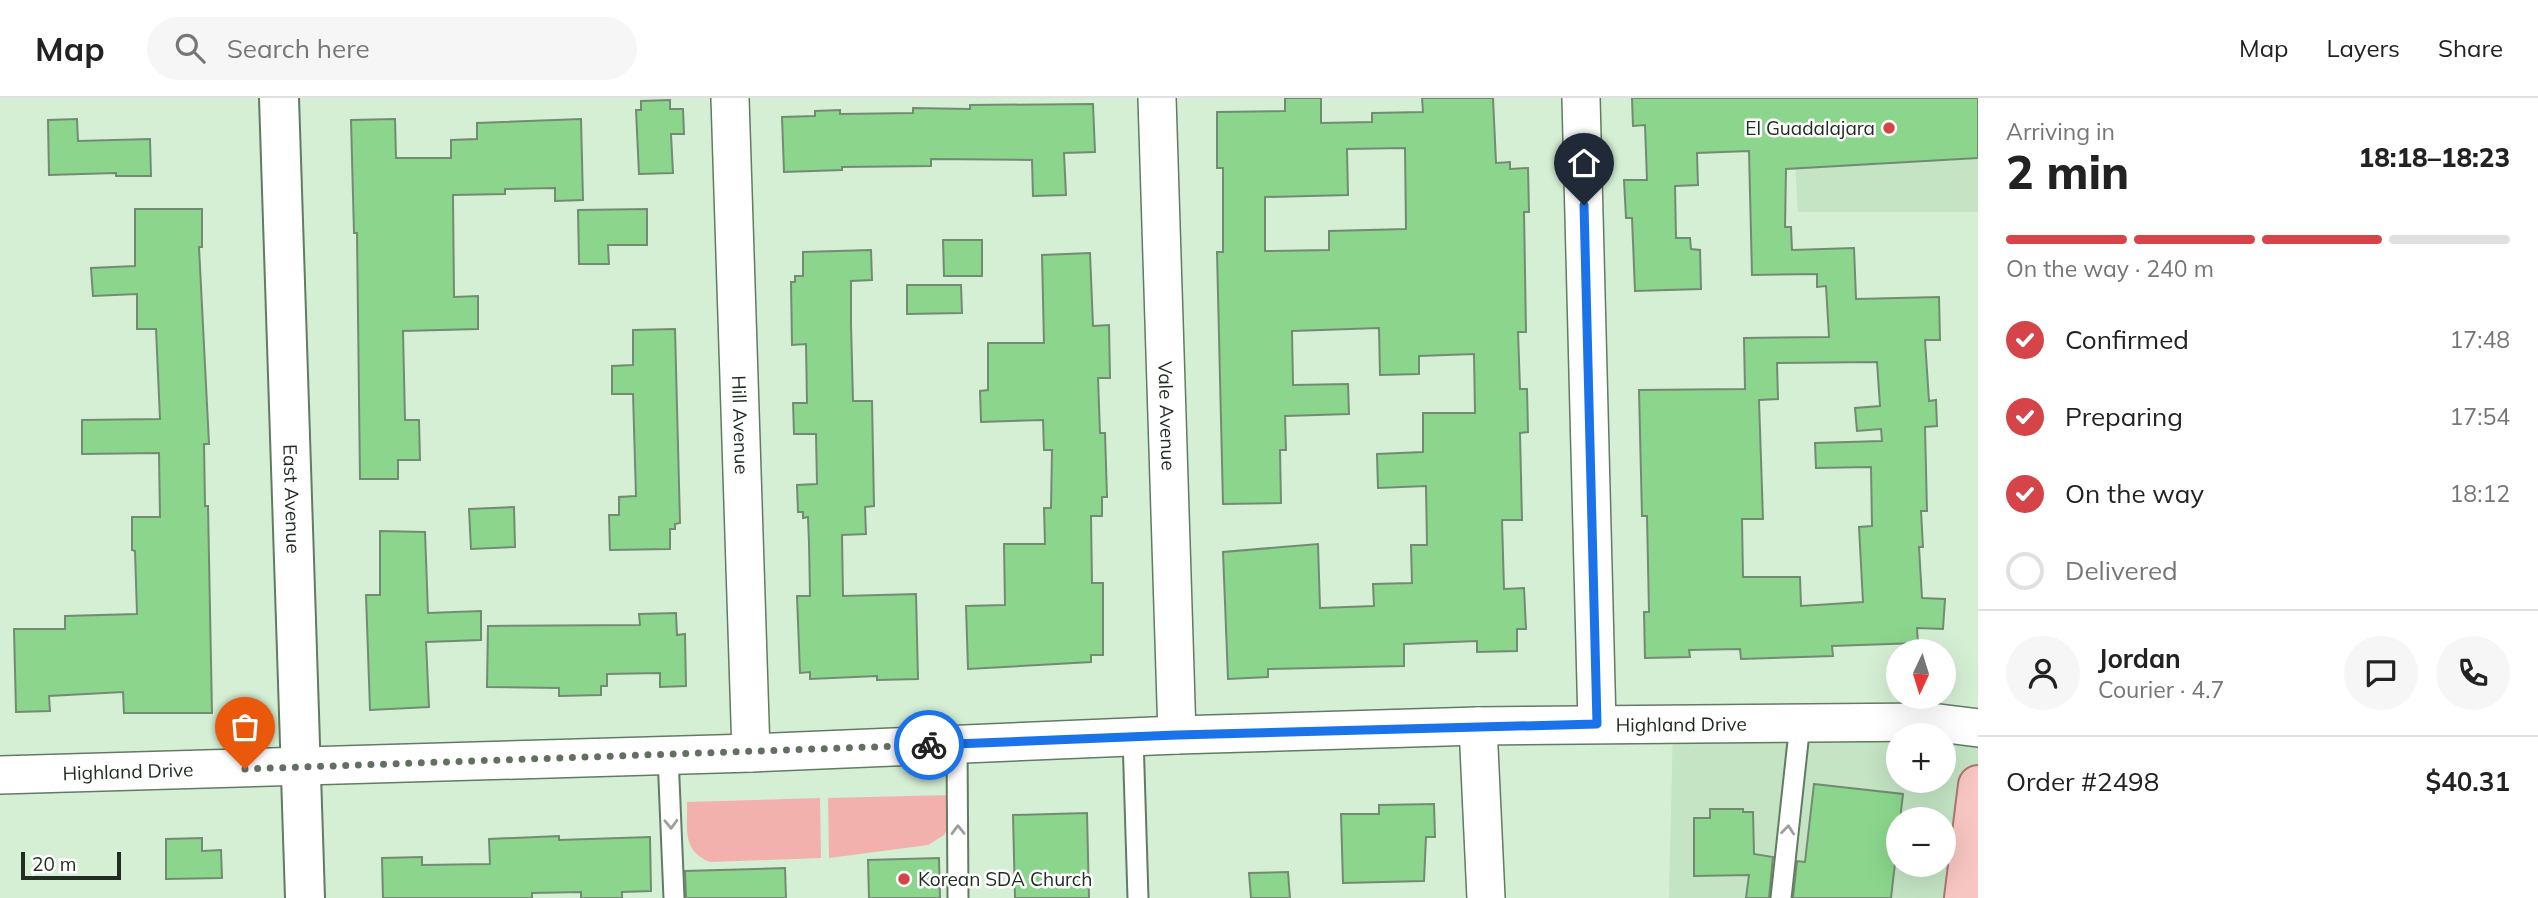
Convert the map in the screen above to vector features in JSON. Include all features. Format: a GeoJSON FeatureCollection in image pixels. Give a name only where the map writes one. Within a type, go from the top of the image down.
{"type":"FeatureCollection","features":[{"type":"Feature","properties":{"kind":"main road"},"geometry":{"type":"LineString","coordinates":[[1964,898],[1978,785]]}},
{"type":"Feature","properties":{"kind":"street","name":"East Avenue"},"geometry":{"type":"LineString","coordinates":[[279,98],[305,898]]}},
{"type":"Feature","properties":{"kind":"street","name":"Hill Avenue"},"geometry":{"type":"LineString","coordinates":[[730,98],[751,753]]}},
{"type":"Feature","properties":{"kind":"street","name":"Vale Avenue"},"geometry":{"type":"LineString","coordinates":[[1157,98],[1177,735]]}},
{"type":"Feature","properties":{"kind":"street"},"geometry":{"type":"LineString","coordinates":[[1581,98],[1597,724]]}},
{"type":"Feature","properties":{"kind":"street","name":"Highland Drive"},"geometry":{"type":"LineString","coordinates":[[0,775],[668,756],[1177,735],[1478,726],[1931,722],[1978,728]]}},
{"type":"Feature","properties":{"kind":"street"},"geometry":{"type":"LineString","coordinates":[[1478,726],[1486,898]]}},
{"type":"Feature","properties":{"kind":"lane"},"geometry":{"type":"LineString","coordinates":[[1781,898],[1800,723]]}},
{"type":"Feature","properties":{"kind":"lane"},"geometry":{"type":"LineString","coordinates":[[1133,737],[1138,898]]}},
{"type":"Feature","properties":{"kind":"lane"},"geometry":{"type":"LineString","coordinates":[[957,744],[958,898]]}},
{"type":"Feature","properties":{"kind":"lane"},"geometry":{"type":"LineString","coordinates":[[668,756],[674,898]]}},
{"type":"Feature","properties":{"kind":"shaded area"},"geometry":{"type":"Polygon","coordinates":[[[1791,98],[1978,98],[1978,212],[1798,212],[1791,98]]]}},
{"type":"Feature","properties":{"kind":"shaded area"},"geometry":{"type":"Polygon","coordinates":[[[1673,724],[1886,727],[1886,793],[1956,793],[1956,728],[1978,728],[1978,785],[1964,898],[1669,898],[1673,724]]]}},
{"type":"Feature","properties":{"kind":"shaded area"},"geometry":{"type":"Polygon","coordinates":[[[950,795],[950,825],[944,835],[928,845],[829,858],[828,798],[950,795]]]}},
{"type":"Feature","properties":{"kind":"shaded area"},"geometry":{"type":"Polygon","coordinates":[[[820,798],[821,858],[710,862],[690,845],[687,802],[820,798]]]}},
{"type":"Feature","properties":{"kind":"building"},"geometry":{"type":"Polygon","coordinates":[[[1285,98],[1321,98],[1321,123],[1372,122],[1372,113],[1423,112],[1422,98],[1493,98],[1496,163],[1510,162],[1510,169],[1528,168],[1529,212],[1524,212],[1526,332],[1518,332],[1520,389],[1527,389],[1528,432],[1520,433],[1522,520],[1502,520],[1504,589],[1524,588],[1526,629],[1517,629],[1517,651],[1477,652],[1477,641],[1404,644],[1404,666],[1268,669],[1268,677],[1228,679],[1223,552],[1318,544],[1320,608],[1374,606],[1373,584],[1412,583],[1411,545],[1427,545],[1426,486],[1378,488],[1377,454],[1423,452],[1423,413],[1475,413],[1474,354],[1419,356],[1419,374],[1380,375],[1379,328],[1292,331],[1293,385],[1348,384],[1349,414],[1285,416],[1286,450],[1280,450],[1281,503],[1223,504],[1217,252],[1223,252],[1223,168],[1217,168],[1217,112],[1285,111],[1285,98]],[[1405,148],[1347,149],[1348,195],[1265,197],[1265,251],[1329,250],[1329,231],[1406,229],[1405,148]]]}},
{"type":"Feature","properties":{"kind":"building"},"geometry":{"type":"Polygon","coordinates":[[[1632,98],[1978,98],[1978,158],[1786,169],[1785,227],[1791,227],[1792,250],[1854,248],[1856,299],[1939,297],[1940,340],[1925,340],[1929,401],[1936,400],[1937,426],[1925,427],[1927,511],[1921,511],[1923,547],[1919,547],[1922,598],[1945,599],[1943,629],[1917,628],[1918,639],[1886,639],[1886,644],[1832,646],[1833,656],[1741,659],[1740,649],[1689,650],[1690,657],[1645,658],[1644,612],[1649,612],[1647,516],[1642,516],[1639,390],[1745,389],[1744,338],[1829,337],[1826,286],[1817,287],[1817,274],[1752,275],[1749,151],[1697,153],[1698,185],[1675,186],[1676,238],[1690,238],[1691,249],[1700,250],[1701,289],[1635,291],[1632,218],[1626,218],[1624,180],[1647,180],[1645,125],[1633,126],[1632,98]],[[1877,362],[1777,363],[1778,399],[1759,400],[1763,519],[1742,519],[1743,577],[1800,577],[1801,606],[1863,602],[1859,527],[1872,526],[1871,467],[1816,468],[1815,443],[1882,441],[1881,429],[1857,431],[1855,408],[1880,406],[1877,362]]]}},
{"type":"Feature","properties":{"kind":"building"},"geometry":{"type":"Polygon","coordinates":[[[670,100],[670,109],[683,109],[684,134],[671,134],[673,173],[639,174],[636,110],[641,110],[641,101],[670,100]]]}},
{"type":"Feature","properties":{"kind":"building"},"geometry":{"type":"Polygon","coordinates":[[[1093,104],[1095,152],[1064,153],[1066,195],[1033,196],[1032,160],[931,159],[931,166],[842,167],[842,170],[784,172],[782,117],[815,116],[815,111],[840,110],[840,114],[913,113],[913,108],[970,109],[970,105],[1093,104]]]}},
{"type":"Feature","properties":{"kind":"building"},"geometry":{"type":"Polygon","coordinates":[[[77,119],[78,141],[150,139],[151,176],[116,176],[116,173],[49,175],[48,120],[77,119]]]}},
{"type":"Feature","properties":{"kind":"building"},"geometry":{"type":"Polygon","coordinates":[[[395,119],[396,158],[451,158],[451,140],[477,139],[477,123],[581,119],[583,200],[555,201],[555,188],[505,189],[505,194],[453,195],[454,297],[478,296],[478,329],[403,331],[405,420],[419,420],[420,460],[398,460],[398,479],[360,479],[357,233],[354,233],[351,120],[395,119]]]}},
{"type":"Feature","properties":{"kind":"building"},"geometry":{"type":"Polygon","coordinates":[[[135,209],[202,209],[202,247],[199,247],[209,444],[204,444],[205,506],[208,506],[212,713],[124,713],[123,692],[49,696],[50,711],[16,712],[14,629],[65,629],[65,616],[137,614],[132,517],[160,517],[159,453],[82,454],[82,420],[160,419],[156,329],[137,329],[137,294],[93,296],[91,268],[135,266],[135,209]]]}},
{"type":"Feature","properties":{"kind":"building"},"geometry":{"type":"Polygon","coordinates":[[[647,209],[647,245],[608,245],[609,264],[579,264],[578,210],[647,209]]]}},
{"type":"Feature","properties":{"kind":"building"},"geometry":{"type":"Polygon","coordinates":[[[943,240],[982,240],[982,276],[944,276],[943,240]]]}},
{"type":"Feature","properties":{"kind":"building"},"geometry":{"type":"Polygon","coordinates":[[[871,250],[872,280],[851,281],[851,324],[853,401],[872,401],[874,506],[865,507],[866,534],[842,535],[843,596],[916,594],[918,679],[877,680],[877,676],[810,679],[810,672],[800,673],[797,596],[810,596],[808,517],[803,518],[803,512],[798,512],[797,485],[817,484],[816,434],[794,434],[793,403],[807,403],[806,344],[792,345],[791,282],[795,282],[795,276],[803,276],[803,252],[871,250]]]}},
{"type":"Feature","properties":{"kind":"building"},"geometry":{"type":"Polygon","coordinates":[[[1090,253],[1093,326],[1109,325],[1110,378],[1098,378],[1100,433],[1105,433],[1107,497],[1102,497],[1102,516],[1091,516],[1092,583],[1103,583],[1103,655],[1091,655],[1091,662],[968,669],[966,606],[1005,605],[1004,544],[1045,544],[1044,508],[1051,508],[1052,450],[1044,450],[1043,420],[981,422],[980,391],[988,390],[988,343],[1044,343],[1042,255],[1090,253]]]}},
{"type":"Feature","properties":{"kind":"building"},"geometry":{"type":"Polygon","coordinates":[[[907,285],[961,285],[962,313],[907,314],[907,285]]]}},
{"type":"Feature","properties":{"kind":"building"},"geometry":{"type":"Polygon","coordinates":[[[675,329],[680,523],[675,524],[675,529],[670,529],[670,549],[610,550],[609,515],[619,515],[619,497],[636,496],[633,394],[612,394],[612,366],[633,365],[633,330],[675,329]]]}},
{"type":"Feature","properties":{"kind":"building"},"geometry":{"type":"Polygon","coordinates":[[[514,507],[515,547],[471,549],[469,509],[514,507]]]}},
{"type":"Feature","properties":{"kind":"building"},"geometry":{"type":"Polygon","coordinates":[[[380,531],[425,532],[428,613],[481,611],[481,640],[426,642],[429,707],[370,710],[366,595],[380,595],[380,531]]]}},
{"type":"Feature","properties":{"kind":"building"},"geometry":{"type":"Polygon","coordinates":[[[676,613],[677,635],[685,634],[686,686],[660,687],[660,673],[607,674],[607,686],[601,686],[601,695],[559,696],[559,688],[487,687],[488,626],[640,625],[639,614],[676,613]]]}},
{"type":"Feature","properties":{"kind":"building"},"geometry":{"type":"Polygon","coordinates":[[[1814,784],[1903,794],[1902,807],[1886,807],[1886,877],[1893,877],[1891,898],[1793,898],[1797,861],[1805,862],[1814,784]]]}},
{"type":"Feature","properties":{"kind":"building"},"geometry":{"type":"Polygon","coordinates":[[[1434,804],[1435,837],[1426,837],[1424,881],[1343,883],[1341,814],[1379,814],[1379,805],[1434,804]]]}},
{"type":"Feature","properties":{"kind":"building"},"geometry":{"type":"Polygon","coordinates":[[[1710,809],[1743,809],[1743,812],[1753,812],[1754,854],[1773,857],[1769,898],[1746,898],[1749,875],[1694,876],[1694,818],[1710,818],[1710,809]]]}},
{"type":"Feature","properties":{"kind":"building"},"geometry":{"type":"Polygon","coordinates":[[[1087,813],[1089,898],[1015,898],[1013,815],[1087,813]]]}},
{"type":"Feature","properties":{"kind":"building"},"geometry":{"type":"Polygon","coordinates":[[[559,836],[559,840],[650,837],[651,891],[622,892],[622,898],[581,898],[581,892],[532,893],[532,898],[383,898],[382,858],[422,857],[422,865],[490,864],[489,839],[559,836]]]}},
{"type":"Feature","properties":{"kind":"building"},"geometry":{"type":"Polygon","coordinates":[[[202,838],[202,851],[221,850],[222,878],[166,879],[166,839],[202,838]]]}},
{"type":"Feature","properties":{"kind":"building","name":"Korean SDA Church"},"geometry":{"type":"Polygon","coordinates":[[[939,858],[940,898],[869,898],[868,860],[939,858]]]}},
{"type":"Feature","properties":{"kind":"building"},"geometry":{"type":"Polygon","coordinates":[[[785,868],[786,898],[686,898],[685,871],[785,868]]]}},
{"type":"Feature","properties":{"kind":"building"},"geometry":{"type":"Polygon","coordinates":[[[1288,872],[1290,898],[1251,898],[1249,873],[1288,872]]]}},
{"type":"Feature","properties":{"kind":"way so far"},"geometry":{"type":"LineString","coordinates":[[245,769],[929,745]]}},
{"type":"Feature","properties":{"kind":"place","name":"El Guadalajara"},"geometry":{"type":"Point","coordinates":[1889,128]}},
{"type":"Feature","properties":{"kind":"place","name":"Korean SDA Church"},"geometry":{"type":"Point","coordinates":[904,879]}},
{"type":"Feature","properties":{"kind":"route"},"geometry":{"type":"LineString","coordinates":[[929,745],[1177,735],[1597,724],[1584,205]]}}]}
